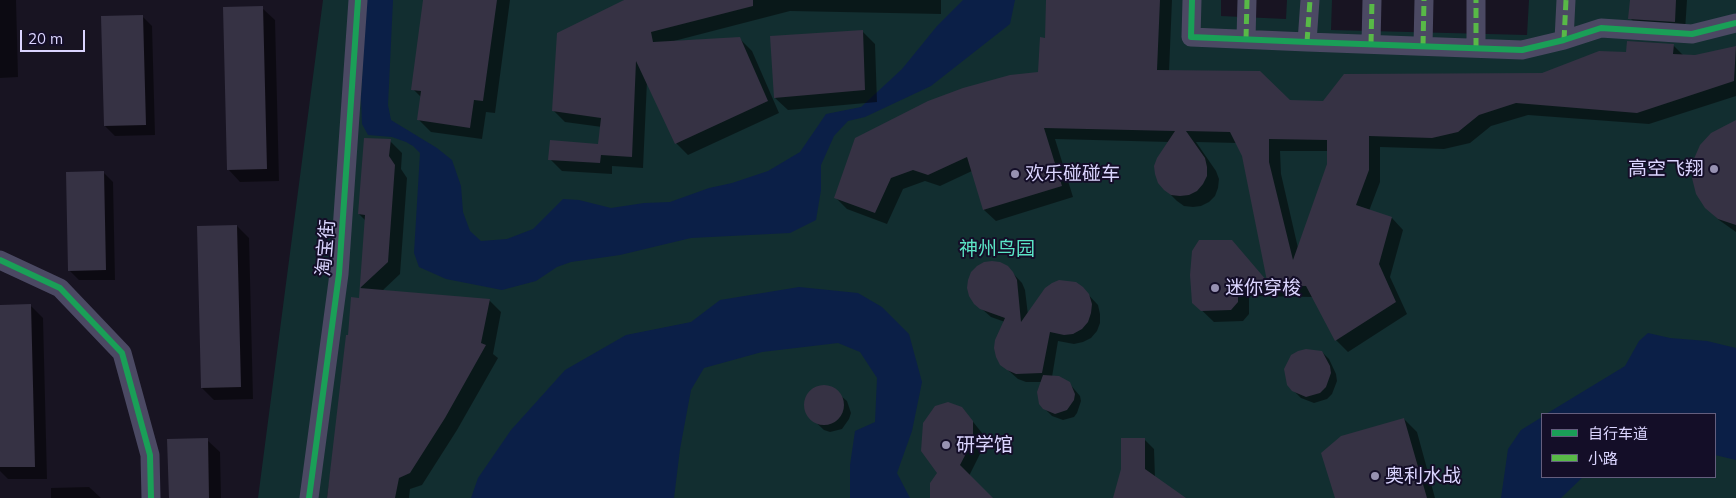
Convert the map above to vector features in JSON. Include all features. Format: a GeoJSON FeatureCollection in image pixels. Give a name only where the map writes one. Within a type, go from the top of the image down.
{"type":"FeatureCollection","features":[{"type":"Feature","properties":{"kind":"street","name":"淘宝街"},"geometry":{"type":"LineString","coordinates":[[309,498],[340,274],[351,131],[358,0]]}},
{"type":"Feature","properties":{"kind":"street"},"geometry":{"type":"LineString","coordinates":[[1192,0],[1191,37],[1307,42],[1522,50],[1602,28],[1692,34],[1736,22]]}},
{"type":"Feature","properties":{"kind":"street"},"geometry":{"type":"LineString","coordinates":[[1246,39],[1247,0]]}},
{"type":"Feature","properties":{"kind":"street"},"geometry":{"type":"LineString","coordinates":[[1307,42],[1310,0]]}},
{"type":"Feature","properties":{"kind":"street"},"geometry":{"type":"LineString","coordinates":[[1371,44],[1372,0]]}},
{"type":"Feature","properties":{"kind":"street"},"geometry":{"type":"LineString","coordinates":[[1423,46],[1424,0]]}},
{"type":"Feature","properties":{"kind":"street"},"geometry":{"type":"LineString","coordinates":[[1476,0],[1476,48]]}},
{"type":"Feature","properties":{"kind":"street"},"geometry":{"type":"LineString","coordinates":[[1564,40],[1566,0]]}},
{"type":"Feature","properties":{"kind":"street"},"geometry":{"type":"LineString","coordinates":[[0,260],[60,288],[122,353],[150,455],[151,498]]}},
{"type":"Feature","properties":{"kind":"green space","name":"神州鸟园"},"geometry":{"type":"Polygon","coordinates":[[[323,0],[1221,0],[1221,16],[1286,19],[1287,0],[1332,0],[1331,30],[1527,35],[1529,0],[1736,0],[1736,498],[258,498],[323,0]]]}},
{"type":"Feature","properties":{"kind":"water"},"geometry":{"type":"Polygon","coordinates":[[[366,0],[393,0],[388,105],[391,120],[437,148],[452,160],[461,186],[463,212],[470,231],[481,241],[507,239],[533,229],[563,199],[579,200],[611,208],[644,203],[670,202],[709,188],[732,183],[768,171],[800,152],[826,114],[861,107],[902,69],[937,26],[963,0],[1015,0],[1010,24],[931,86],[865,117],[848,121],[834,136],[821,165],[821,190],[816,220],[790,233],[691,238],[620,255],[571,262],[557,267],[536,281],[502,290],[446,279],[419,267],[414,253],[420,153],[406,142],[392,137],[368,135],[362,124],[361,98],[366,0]]]}},
{"type":"Feature","properties":{"kind":"water"},"geometry":{"type":"Polygon","coordinates":[[[799,287],[858,293],[882,307],[909,334],[922,382],[912,431],[897,473],[910,498],[850,498],[850,465],[855,431],[875,422],[877,378],[860,352],[838,343],[762,352],[704,368],[691,390],[680,449],[674,498],[471,498],[478,478],[511,430],[565,370],[626,335],[691,322],[720,300],[799,287]]]}},
{"type":"Feature","properties":{"kind":"water"},"geometry":{"type":"Polygon","coordinates":[[[1648,333],[1670,338],[1707,341],[1736,348],[1736,460],[1716,455],[1716,413],[1548,413],[1625,366],[1639,341],[1648,333]]]}},
{"type":"Feature","properties":{"kind":"water"},"geometry":{"type":"Polygon","coordinates":[[[1541,418],[1541,478],[1582,478],[1561,498],[1501,498],[1508,449],[1521,430],[1541,418]]]}},
{"type":"Feature","properties":{"kind":"building"},"geometry":{"type":"Polygon","coordinates":[[[423,0],[497,0],[483,101],[474,100],[470,128],[417,120],[421,91],[411,90],[423,0]]]}},
{"type":"Feature","properties":{"kind":"building"},"geometry":{"type":"Polygon","coordinates":[[[624,0],[753,0],[753,6],[651,32],[653,42],[740,37],[768,101],[675,144],[636,61],[632,157],[601,155],[600,163],[548,160],[550,140],[598,144],[601,118],[552,111],[557,33],[624,0]]]}},
{"type":"Feature","properties":{"kind":"building"},"geometry":{"type":"Polygon","coordinates":[[[1046,0],[1160,0],[1157,70],[1260,71],[1290,100],[1323,101],[1344,74],[1542,73],[1599,51],[1626,52],[1627,41],[1674,44],[1673,54],[1695,55],[1736,46],[1734,81],[1637,113],[1516,103],[1479,115],[1458,132],[1432,138],[1369,136],[1369,170],[1356,205],[1392,217],[1379,264],[1396,302],[1335,341],[1306,286],[1238,285],[1238,302],[1231,310],[1201,311],[1192,303],[1190,275],[1192,251],[1199,240],[1232,240],[1267,281],[1242,156],[1230,132],[1186,131],[1205,158],[1207,167],[1207,176],[1203,184],[1197,191],[1189,195],[1171,195],[1158,183],[1155,174],[1154,166],[1157,158],[1175,131],[1044,128],[1062,186],[983,210],[967,157],[928,175],[913,170],[891,178],[875,213],[834,198],[855,138],[928,101],[963,88],[1010,75],[1038,72],[1040,37],[1045,38],[1046,0]],[[1269,139],[1269,162],[1293,260],[1327,164],[1327,140],[1269,139]]]}},
{"type":"Feature","properties":{"kind":"building"},"geometry":{"type":"Polygon","coordinates":[[[1630,0],[1676,0],[1675,22],[1628,19],[1630,0]]]}},
{"type":"Feature","properties":{"kind":"building"},"geometry":{"type":"Polygon","coordinates":[[[263,6],[267,169],[227,170],[223,7],[263,6]]]}},
{"type":"Feature","properties":{"kind":"building"},"geometry":{"type":"Polygon","coordinates":[[[143,15],[146,125],[104,126],[101,16],[143,15]]]}},
{"type":"Feature","properties":{"kind":"building"},"geometry":{"type":"Polygon","coordinates":[[[863,30],[865,90],[774,98],[770,36],[863,30]]]}},
{"type":"Feature","properties":{"kind":"building","name":"高空飞翔"},"geometry":{"type":"Polygon","coordinates":[[[1736,120],[1736,225],[1718,219],[1705,208],[1696,194],[1692,178],[1693,161],[1700,145],[1711,133],[1736,120]]]}},
{"type":"Feature","properties":{"kind":"building"},"geometry":{"type":"Polygon","coordinates":[[[364,138],[391,139],[389,156],[395,165],[388,262],[360,288],[490,299],[481,343],[486,345],[445,418],[410,473],[399,478],[395,498],[327,498],[346,335],[348,335],[351,297],[359,298],[365,215],[358,214],[364,138]]]}},
{"type":"Feature","properties":{"kind":"building"},"geometry":{"type":"Polygon","coordinates":[[[104,171],[106,270],[68,271],[66,172],[104,171]]]}},
{"type":"Feature","properties":{"kind":"building"},"geometry":{"type":"Polygon","coordinates":[[[237,225],[241,387],[201,388],[197,226],[237,225]]]}},
{"type":"Feature","properties":{"kind":"building"},"geometry":{"type":"Polygon","coordinates":[[[992,261],[1008,266],[1017,280],[1021,322],[1045,288],[1059,280],[1076,282],[1089,294],[1092,304],[1091,313],[1088,322],[1082,329],[1073,334],[1064,335],[1050,332],[1042,373],[1016,374],[1000,365],[996,357],[995,340],[1005,318],[980,309],[969,296],[967,288],[971,272],[984,262],[992,261]]]}},
{"type":"Feature","properties":{"kind":"building"},"geometry":{"type":"Polygon","coordinates":[[[31,304],[35,467],[0,467],[0,305],[31,304]]]}},
{"type":"Feature","properties":{"kind":"building"},"geometry":{"type":"Polygon","coordinates":[[[1306,349],[1322,351],[1330,366],[1331,373],[1326,387],[1320,393],[1306,397],[1292,391],[1287,385],[1284,369],[1291,355],[1306,349]]]}},
{"type":"Feature","properties":{"kind":"building"},"geometry":{"type":"Polygon","coordinates":[[[1043,375],[1059,376],[1070,382],[1075,394],[1074,400],[1067,410],[1055,414],[1043,409],[1039,404],[1037,392],[1043,375]]]}},
{"type":"Feature","properties":{"kind":"building"},"geometry":{"type":"Polygon","coordinates":[[[820,385],[828,385],[835,388],[841,394],[844,405],[841,416],[835,422],[828,425],[820,425],[813,422],[807,416],[804,409],[804,401],[807,394],[813,388],[820,385]]]}},
{"type":"Feature","properties":{"kind":"building","name":"研学馆"},"geometry":{"type":"Polygon","coordinates":[[[948,402],[962,407],[973,421],[973,440],[960,465],[993,498],[930,498],[930,483],[937,473],[921,451],[923,423],[935,406],[948,402]]]}},
{"type":"Feature","properties":{"kind":"building","name":"奥利水战"},"geometry":{"type":"Polygon","coordinates":[[[1404,418],[1427,498],[1335,498],[1321,453],[1341,436],[1404,418]]]}},
{"type":"Feature","properties":{"kind":"building"},"geometry":{"type":"Polygon","coordinates":[[[208,438],[209,498],[169,498],[167,439],[208,438]]]}},
{"type":"Feature","properties":{"kind":"building"},"geometry":{"type":"Polygon","coordinates":[[[1121,438],[1145,438],[1145,469],[1186,498],[1113,498],[1121,469],[1121,438]]]}},
{"type":"Feature","properties":{"kind":"marked path"},"geometry":{"type":"LineString","coordinates":[[1246,39],[1247,0]]}},
{"type":"Feature","properties":{"kind":"marked path"},"geometry":{"type":"LineString","coordinates":[[1307,42],[1310,0]]}},
{"type":"Feature","properties":{"kind":"marked path"},"geometry":{"type":"LineString","coordinates":[[1371,44],[1372,0]]}},
{"type":"Feature","properties":{"kind":"marked path"},"geometry":{"type":"LineString","coordinates":[[1423,46],[1424,0]]}},
{"type":"Feature","properties":{"kind":"marked path"},"geometry":{"type":"LineString","coordinates":[[1476,0],[1476,48]]}},
{"type":"Feature","properties":{"kind":"marked path"},"geometry":{"type":"LineString","coordinates":[[1564,40],[1566,0]]}},
{"type":"Feature","properties":{"kind":"cycle path"},"geometry":{"type":"LineString","coordinates":[[309,498],[339,274],[358,0]]}},
{"type":"Feature","properties":{"kind":"cycle path"},"geometry":{"type":"LineString","coordinates":[[1192,0],[1191,37],[1307,42],[1522,50],[1564,40],[1601,28],[1692,34],[1736,23]]}},
{"type":"Feature","properties":{"kind":"cycle path"},"geometry":{"type":"LineString","coordinates":[[0,260],[60,288],[122,353],[150,455],[151,498]]}},
{"type":"Feature","properties":{"kind":"place","name":"高空飞翔"},"geometry":{"type":"Point","coordinates":[1714,169]}},
{"type":"Feature","properties":{"kind":"place","name":"欢乐碰碰车"},"geometry":{"type":"Point","coordinates":[1015,174]}},
{"type":"Feature","properties":{"kind":"place","name":"迷你穿梭"},"geometry":{"type":"Point","coordinates":[1215,288]}},
{"type":"Feature","properties":{"kind":"place","name":"研学馆"},"geometry":{"type":"Point","coordinates":[946,445]}},
{"type":"Feature","properties":{"kind":"place","name":"奥利水战"},"geometry":{"type":"Point","coordinates":[1375,476]}}]}
